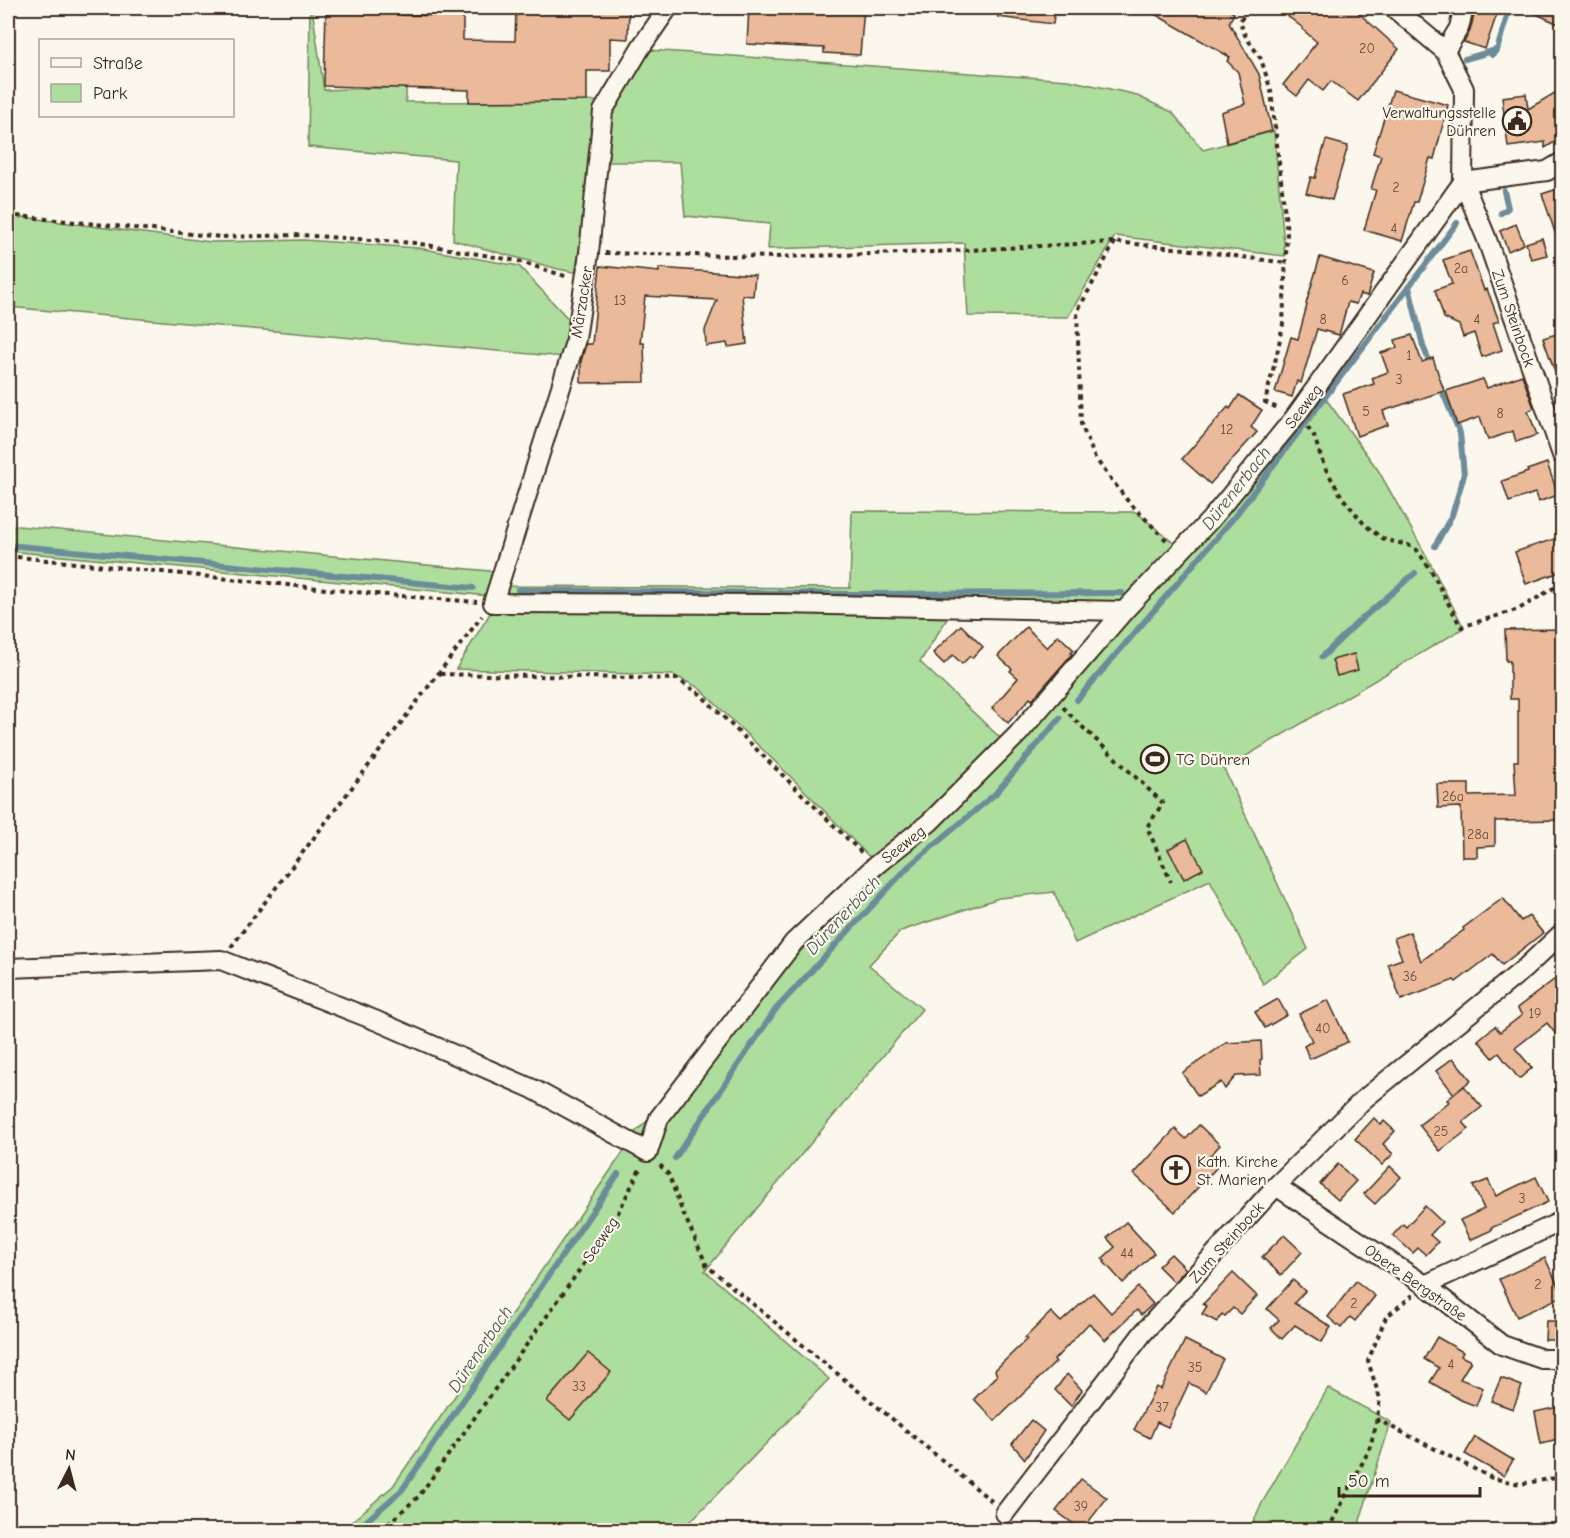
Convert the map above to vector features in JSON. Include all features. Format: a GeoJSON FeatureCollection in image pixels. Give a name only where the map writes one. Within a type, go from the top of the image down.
{"type":"FeatureCollection","features":[{"type":"Feature","properties":{"kind":"street","name":"Märzacker"},"geometry":{"type":"LineString","coordinates":[[493,603],[576,339],[589,253],[603,111],[641,47],[668,8]]}},
{"type":"Feature","properties":{"kind":"street"},"geometry":{"type":"LineString","coordinates":[[1394,8],[1445,51],[1464,89],[1463,182],[1547,171],[1563,162]]}},
{"type":"Feature","properties":{"kind":"street"},"geometry":{"type":"LineString","coordinates":[[1445,51],[1459,28],[1464,8]]}},
{"type":"Feature","properties":{"kind":"street","name":"Seeweg"},"geometry":{"type":"LineString","coordinates":[[648,1152],[659,1118],[794,942],[875,866],[930,822],[1018,734],[1124,611],[1211,519],[1295,417],[1463,182]]}},
{"type":"Feature","properties":{"kind":"street","name":"Zum Steinbock"},"geometry":{"type":"LineString","coordinates":[[1463,182],[1486,237],[1563,455]]}},
{"type":"Feature","properties":{"kind":"street"},"geometry":{"type":"LineString","coordinates":[[493,603],[781,604],[1124,611]]}},
{"type":"Feature","properties":{"kind":"street","name":"Zum Steinbock"},"geometry":{"type":"LineString","coordinates":[[1005,1513],[1143,1333],[1276,1186],[1363,1100],[1525,968],[1563,933]]}},
{"type":"Feature","properties":{"kind":"street"},"geometry":{"type":"LineString","coordinates":[[8,968],[221,960],[377,1021],[533,1089],[648,1152]]}},
{"type":"Feature","properties":{"kind":"street","name":"Obere Bergstraße"},"geometry":{"type":"LineString","coordinates":[[1276,1186],[1425,1285],[1502,1345],[1542,1359],[1563,1359]]}},
{"type":"Feature","properties":{"kind":"street"},"geometry":{"type":"LineString","coordinates":[[1425,1285],[1563,1221]]}},
{"type":"Feature","properties":{"kind":"path"},"geometry":{"type":"LineString","coordinates":[[1247,8],[1240,22],[1245,35],[1261,59],[1271,91],[1287,233],[1283,324],[1265,402],[1295,417]]}},
{"type":"Feature","properties":{"kind":"path"},"geometry":{"type":"LineString","coordinates":[[8,215],[221,237],[300,235],[415,243],[518,261],[585,282]]}},
{"type":"Feature","properties":{"kind":"path"},"geometry":{"type":"LineString","coordinates":[[1115,242],[1077,312],[1081,424],[1095,458],[1127,500],[1178,554]]}},
{"type":"Feature","properties":{"kind":"path"},"geometry":{"type":"LineString","coordinates":[[589,253],[776,257],[934,252],[1115,242],[1286,263]]}},
{"type":"Feature","properties":{"kind":"path"},"geometry":{"type":"LineString","coordinates":[[1310,429],[1324,466],[1342,497],[1365,525],[1379,536],[1418,550],[1461,627],[1519,609],[1563,583]]}},
{"type":"Feature","properties":{"kind":"path"},"geometry":{"type":"LineString","coordinates":[[8,556],[375,594],[493,603]]}},
{"type":"Feature","properties":{"kind":"path"},"geometry":{"type":"LineString","coordinates":[[221,960],[493,603]]}},
{"type":"Feature","properties":{"kind":"path"},"geometry":{"type":"LineString","coordinates":[[440,674],[677,679],[700,694],[875,866]]}},
{"type":"Feature","properties":{"kind":"path"},"geometry":{"type":"LineString","coordinates":[[1052,695],[1074,719],[1163,803],[1147,827],[1171,882]]}},
{"type":"Feature","properties":{"kind":"path"},"geometry":{"type":"LineString","coordinates":[[648,1152],[669,1174],[681,1208],[707,1266],[1005,1513]]}},
{"type":"Feature","properties":{"kind":"path","name":"Seeweg"},"geometry":{"type":"LineString","coordinates":[[381,1530],[419,1496],[613,1223],[648,1152]]}},
{"type":"Feature","properties":{"kind":"path"},"geometry":{"type":"LineString","coordinates":[[1328,1530],[1369,1450],[1380,1400],[1368,1361],[1386,1317],[1425,1285]]}},
{"type":"Feature","properties":{"kind":"path"},"geometry":{"type":"LineString","coordinates":[[1376,1419],[1492,1478],[1520,1484],[1563,1477]]}},
{"type":"Feature","properties":{"kind":"green space"},"geometry":{"type":"Polygon","coordinates":[[[310,8],[312,8],[324,90],[406,87],[406,102],[606,101],[635,49],[1068,80],[1133,94],[1172,112],[1203,150],[1274,131],[1285,256],[1115,236],[1068,317],[968,316],[964,243],[768,249],[770,224],[685,216],[680,162],[590,162],[579,273],[558,269],[453,240],[456,160],[308,147],[310,8]]]}},
{"type":"Feature","properties":{"kind":"green space"},"geometry":{"type":"Polygon","coordinates":[[[8,215],[211,242],[304,240],[418,248],[519,266],[573,324],[564,357],[8,307],[8,215]]]}},
{"type":"Feature","properties":{"kind":"green space"},"geometry":{"type":"Polygon","coordinates":[[[1320,391],[1378,470],[1464,628],[1224,769],[1308,949],[1263,984],[1210,880],[1075,943],[1054,892],[999,898],[901,931],[869,965],[922,1009],[705,1271],[829,1379],[682,1530],[342,1530],[393,1486],[626,1148],[634,1133],[658,1111],[806,945],[884,872],[698,687],[673,675],[456,669],[500,597],[8,551],[8,525],[510,573],[507,586],[850,588],[852,511],[1136,512],[1175,544],[1320,391]],[[958,601],[920,662],[1012,749],[1128,618],[958,601]]]}},
{"type":"Feature","properties":{"kind":"green space"},"geometry":{"type":"Polygon","coordinates":[[[1328,1388],[1391,1422],[1360,1520],[1360,1530],[1250,1530],[1262,1503],[1328,1388]]]}},
{"type":"Feature","properties":{"kind":"building"},"geometry":{"type":"Polygon","coordinates":[[[326,8],[402,8],[402,15],[463,16],[463,40],[515,41],[516,8],[629,9],[628,39],[610,38],[610,71],[587,71],[587,101],[469,102],[469,90],[324,86],[326,8]]]}},
{"type":"Feature","properties":{"kind":"building"},"geometry":{"type":"Polygon","coordinates":[[[749,8],[864,8],[860,55],[824,53],[824,48],[747,44],[749,8]]]}},
{"type":"Feature","properties":{"kind":"building"},"geometry":{"type":"Polygon","coordinates":[[[998,8],[1055,8],[1053,24],[998,17],[998,8]]]}},
{"type":"Feature","properties":{"kind":"building"},"geometry":{"type":"Polygon","coordinates":[[[1144,8],[1225,8],[1234,13],[1229,23],[1259,74],[1272,131],[1227,143],[1221,112],[1245,104],[1238,72],[1227,61],[1230,57],[1144,8]]]}},
{"type":"Feature","properties":{"kind":"building"},"geometry":{"type":"Polygon","coordinates":[[[1277,8],[1353,8],[1399,49],[1358,101],[1331,81],[1323,91],[1309,80],[1297,96],[1283,85],[1317,42],[1277,8]]]}},
{"type":"Feature","properties":{"kind":"building"},"geometry":{"type":"Polygon","coordinates":[[[1476,8],[1499,8],[1485,49],[1464,42],[1470,31],[1476,8]]]}},
{"type":"Feature","properties":{"kind":"building"},"geometry":{"type":"Polygon","coordinates":[[[1523,8],[1563,8],[1563,26],[1523,8]]]}},
{"type":"Feature","properties":{"kind":"building"},"geometry":{"type":"Polygon","coordinates":[[[1563,88],[1563,137],[1545,148],[1545,142],[1508,147],[1502,97],[1526,94],[1528,109],[1563,88]]]}},
{"type":"Feature","properties":{"kind":"building"},"geometry":{"type":"Polygon","coordinates":[[[1393,90],[1448,105],[1434,159],[1430,158],[1402,241],[1364,230],[1376,190],[1371,189],[1381,156],[1373,153],[1393,90]]]}},
{"type":"Feature","properties":{"kind":"building"},"geometry":{"type":"Polygon","coordinates":[[[1326,140],[1348,146],[1332,200],[1306,193],[1311,177],[1315,178],[1326,140]]]}},
{"type":"Feature","properties":{"kind":"building"},"geometry":{"type":"Polygon","coordinates":[[[1563,187],[1563,247],[1560,247],[1542,194],[1563,187]]]}},
{"type":"Feature","properties":{"kind":"building"},"geometry":{"type":"Polygon","coordinates":[[[1516,224],[1524,244],[1508,251],[1500,231],[1516,224]]]}},
{"type":"Feature","properties":{"kind":"building"},"geometry":{"type":"Polygon","coordinates":[[[1542,238],[1547,255],[1531,259],[1526,243],[1542,238]]]}},
{"type":"Feature","properties":{"kind":"building"},"geometry":{"type":"Polygon","coordinates":[[[1470,251],[1484,290],[1487,289],[1499,321],[1493,323],[1502,350],[1482,357],[1474,333],[1463,337],[1459,325],[1444,318],[1435,290],[1452,284],[1443,260],[1470,251]]]}},
{"type":"Feature","properties":{"kind":"building"},"geometry":{"type":"Polygon","coordinates":[[[1320,257],[1374,273],[1367,296],[1360,294],[1356,304],[1348,302],[1339,335],[1317,329],[1301,383],[1297,381],[1292,397],[1275,392],[1291,337],[1298,339],[1320,257]]]}},
{"type":"Feature","properties":{"kind":"building"},"geometry":{"type":"Polygon","coordinates":[[[600,266],[659,272],[659,268],[755,275],[753,296],[742,295],[747,344],[728,347],[727,343],[706,346],[705,330],[717,300],[645,296],[640,343],[644,343],[645,382],[581,383],[581,361],[586,344],[592,344],[600,266]]]}},
{"type":"Feature","properties":{"kind":"building"},"geometry":{"type":"Polygon","coordinates":[[[1557,334],[1563,349],[1563,386],[1560,386],[1543,338],[1557,334]]]}},
{"type":"Feature","properties":{"kind":"building"},"geometry":{"type":"Polygon","coordinates":[[[1412,335],[1422,362],[1433,358],[1444,391],[1383,411],[1388,425],[1357,436],[1343,394],[1374,384],[1372,378],[1388,372],[1381,353],[1397,348],[1395,340],[1412,335]]]}},
{"type":"Feature","properties":{"kind":"building"},"geometry":{"type":"Polygon","coordinates":[[[1522,375],[1534,408],[1528,411],[1537,435],[1516,442],[1513,431],[1488,440],[1480,417],[1457,425],[1446,391],[1483,379],[1487,388],[1522,375]]]}},
{"type":"Feature","properties":{"kind":"building"},"geometry":{"type":"Polygon","coordinates":[[[1239,395],[1262,410],[1251,427],[1257,432],[1210,484],[1182,459],[1228,407],[1230,409],[1239,395]]]}},
{"type":"Feature","properties":{"kind":"building"},"geometry":{"type":"Polygon","coordinates":[[[1547,463],[1558,495],[1538,502],[1535,493],[1509,502],[1502,481],[1547,463]]]}},
{"type":"Feature","properties":{"kind":"building"},"geometry":{"type":"Polygon","coordinates":[[[1563,536],[1563,571],[1526,584],[1515,552],[1563,536]]]}},
{"type":"Feature","properties":{"kind":"building"},"geometry":{"type":"Polygon","coordinates":[[[961,625],[983,647],[962,664],[953,655],[944,664],[933,653],[961,625]]]}},
{"type":"Feature","properties":{"kind":"building"},"geometry":{"type":"Polygon","coordinates":[[[1026,627],[1047,648],[1058,635],[1074,650],[1032,700],[1030,698],[1008,723],[992,708],[1018,678],[998,656],[1026,627]]]}},
{"type":"Feature","properties":{"kind":"building"},"geometry":{"type":"Polygon","coordinates":[[[1563,629],[1563,820],[1495,821],[1495,846],[1477,847],[1477,857],[1462,857],[1461,807],[1438,808],[1437,784],[1469,784],[1469,796],[1516,795],[1514,761],[1518,761],[1518,699],[1510,699],[1510,661],[1506,661],[1505,630],[1563,629]]]}},
{"type":"Feature","properties":{"kind":"building"},"geometry":{"type":"Polygon","coordinates":[[[1354,654],[1358,670],[1337,676],[1332,660],[1354,654]]]}},
{"type":"Feature","properties":{"kind":"building"},"geometry":{"type":"Polygon","coordinates":[[[1187,839],[1203,869],[1184,879],[1168,849],[1187,839]]]}},
{"type":"Feature","properties":{"kind":"building"},"geometry":{"type":"Polygon","coordinates":[[[1503,898],[1521,921],[1529,916],[1543,933],[1502,965],[1493,954],[1456,982],[1454,980],[1401,1000],[1388,964],[1402,959],[1394,938],[1410,932],[1421,961],[1503,898]]]}},
{"type":"Feature","properties":{"kind":"building"},"geometry":{"type":"Polygon","coordinates":[[[1563,973],[1563,1043],[1547,1023],[1515,1048],[1532,1068],[1519,1079],[1499,1053],[1493,1058],[1478,1040],[1495,1026],[1500,1032],[1522,1015],[1517,1008],[1563,973]]]}},
{"type":"Feature","properties":{"kind":"building"},"geometry":{"type":"Polygon","coordinates":[[[1278,999],[1287,1015],[1265,1028],[1255,1012],[1278,999]]]}},
{"type":"Feature","properties":{"kind":"building"},"geometry":{"type":"Polygon","coordinates":[[[1328,1000],[1348,1042],[1310,1059],[1304,1046],[1312,1041],[1299,1014],[1328,1000]]]}},
{"type":"Feature","properties":{"kind":"building"},"geometry":{"type":"Polygon","coordinates":[[[1261,1041],[1261,1075],[1236,1076],[1225,1089],[1221,1082],[1198,1096],[1182,1073],[1226,1043],[1261,1041]]]}},
{"type":"Feature","properties":{"kind":"building"},"geometry":{"type":"Polygon","coordinates":[[[1453,1058],[1471,1080],[1454,1094],[1436,1071],[1453,1058]]]}},
{"type":"Feature","properties":{"kind":"building"},"geometry":{"type":"Polygon","coordinates":[[[1464,1086],[1482,1107],[1463,1122],[1469,1129],[1440,1151],[1419,1125],[1449,1102],[1447,1100],[1464,1086]]]}},
{"type":"Feature","properties":{"kind":"building"},"geometry":{"type":"Polygon","coordinates":[[[1374,1118],[1381,1125],[1384,1121],[1395,1131],[1383,1144],[1393,1154],[1382,1165],[1355,1139],[1374,1118]]]}},
{"type":"Feature","properties":{"kind":"building","name":"Kath. Kirche St. Marien"},"geometry":{"type":"Polygon","coordinates":[[[1199,1125],[1220,1145],[1207,1159],[1217,1167],[1175,1212],[1134,1174],[1175,1129],[1186,1139],[1199,1125]]]}},
{"type":"Feature","properties":{"kind":"building"},"geometry":{"type":"Polygon","coordinates":[[[1338,1164],[1356,1181],[1338,1200],[1320,1184],[1338,1164]]]}},
{"type":"Feature","properties":{"kind":"building"},"geometry":{"type":"Polygon","coordinates":[[[1390,1166],[1401,1177],[1375,1204],[1364,1194],[1390,1166]]]}},
{"type":"Feature","properties":{"kind":"building"},"geometry":{"type":"Polygon","coordinates":[[[1536,1177],[1548,1202],[1470,1240],[1460,1220],[1484,1209],[1473,1186],[1488,1180],[1496,1196],[1536,1177]]]}},
{"type":"Feature","properties":{"kind":"building"},"geometry":{"type":"Polygon","coordinates":[[[1425,1206],[1442,1222],[1430,1235],[1438,1242],[1426,1255],[1418,1248],[1413,1253],[1393,1235],[1403,1224],[1406,1227],[1425,1206]]]}},
{"type":"Feature","properties":{"kind":"building"},"geometry":{"type":"Polygon","coordinates":[[[1126,1222],[1154,1253],[1123,1283],[1102,1259],[1115,1247],[1107,1238],[1126,1222]]]}},
{"type":"Feature","properties":{"kind":"building"},"geometry":{"type":"Polygon","coordinates":[[[1284,1235],[1302,1252],[1281,1275],[1262,1257],[1284,1235]]]}},
{"type":"Feature","properties":{"kind":"building"},"geometry":{"type":"Polygon","coordinates":[[[1171,1254],[1186,1269],[1174,1282],[1158,1266],[1171,1254]]]}},
{"type":"Feature","properties":{"kind":"building"},"geometry":{"type":"Polygon","coordinates":[[[1545,1258],[1563,1296],[1517,1317],[1499,1279],[1545,1258]]]}},
{"type":"Feature","properties":{"kind":"building"},"geometry":{"type":"Polygon","coordinates":[[[1233,1273],[1257,1296],[1240,1314],[1233,1308],[1225,1316],[1222,1314],[1217,1322],[1202,1314],[1207,1306],[1203,1304],[1233,1273]]]}},
{"type":"Feature","properties":{"kind":"building"},"geometry":{"type":"Polygon","coordinates":[[[1293,1280],[1305,1291],[1294,1303],[1331,1327],[1322,1342],[1295,1325],[1282,1339],[1271,1328],[1279,1320],[1267,1309],[1293,1280]]]}},
{"type":"Feature","properties":{"kind":"building"},"geometry":{"type":"Polygon","coordinates":[[[1356,1281],[1375,1296],[1355,1321],[1350,1317],[1341,1328],[1328,1317],[1356,1281]]]}},
{"type":"Feature","properties":{"kind":"building"},"geometry":{"type":"Polygon","coordinates":[[[1138,1287],[1153,1304],[1141,1315],[1137,1310],[1105,1340],[1089,1323],[1054,1360],[1056,1362],[995,1421],[974,1399],[997,1376],[995,1370],[1051,1312],[1061,1322],[1093,1293],[1111,1313],[1138,1287]]]}},
{"type":"Feature","properties":{"kind":"building"},"geometry":{"type":"Polygon","coordinates":[[[1546,1321],[1563,1321],[1563,1340],[1545,1340],[1546,1321]]]}},
{"type":"Feature","properties":{"kind":"building"},"geometry":{"type":"Polygon","coordinates":[[[1437,1337],[1463,1352],[1461,1356],[1471,1361],[1460,1379],[1483,1388],[1476,1406],[1430,1382],[1439,1368],[1424,1359],[1437,1337]]]}},
{"type":"Feature","properties":{"kind":"building"},"geometry":{"type":"Polygon","coordinates":[[[1185,1340],[1223,1359],[1206,1392],[1189,1383],[1168,1427],[1157,1422],[1150,1438],[1134,1430],[1156,1387],[1161,1389],[1185,1340]]]}},
{"type":"Feature","properties":{"kind":"building"},"geometry":{"type":"Polygon","coordinates":[[[588,1353],[611,1372],[570,1420],[547,1401],[588,1353]]]}},
{"type":"Feature","properties":{"kind":"building"},"geometry":{"type":"Polygon","coordinates":[[[1067,1374],[1082,1390],[1071,1406],[1055,1390],[1067,1374]]]}},
{"type":"Feature","properties":{"kind":"building"},"geometry":{"type":"Polygon","coordinates":[[[1501,1378],[1522,1386],[1513,1409],[1491,1401],[1501,1378]]]}},
{"type":"Feature","properties":{"kind":"building"},"geometry":{"type":"Polygon","coordinates":[[[1563,1406],[1563,1439],[1541,1444],[1535,1412],[1563,1406]]]}},
{"type":"Feature","properties":{"kind":"building"},"geometry":{"type":"Polygon","coordinates":[[[1031,1420],[1044,1431],[1025,1459],[1012,1444],[1031,1420]]]}},
{"type":"Feature","properties":{"kind":"building"},"geometry":{"type":"Polygon","coordinates":[[[1475,1437],[1513,1460],[1504,1476],[1465,1454],[1475,1437]]]}},
{"type":"Feature","properties":{"kind":"building"},"geometry":{"type":"Polygon","coordinates":[[[1081,1479],[1107,1498],[1082,1530],[1056,1511],[1081,1479]]]}},
{"type":"Feature","properties":{"kind":"waterway","name":"Dürenerbach"},"geometry":{"type":"LineString","coordinates":[[1492,55],[1497,50],[1508,13],[1512,8]]}},
{"type":"Feature","properties":{"kind":"waterway"},"geometry":{"type":"LineString","coordinates":[[1465,59],[1496,50]]}},
{"type":"Feature","properties":{"kind":"waterway","name":"Dürenerbach"},"geometry":{"type":"LineString","coordinates":[[1501,213],[1508,208],[1504,191]]}},
{"type":"Feature","properties":{"kind":"waterway","name":"Dürenerbach"},"geometry":{"type":"LineString","coordinates":[[1077,700],[1235,516],[1457,223]]}},
{"type":"Feature","properties":{"kind":"waterway","name":"Dürenerbach"},"geometry":{"type":"LineString","coordinates":[[1409,287],[1423,346],[1431,366]]}},
{"type":"Feature","properties":{"kind":"waterway","name":"Dürenerbach"},"geometry":{"type":"LineString","coordinates":[[1435,546],[1452,515],[1464,475],[1460,433],[1440,386]]}},
{"type":"Feature","properties":{"kind":"waterway"},"geometry":{"type":"LineString","coordinates":[[8,545],[473,588]]}},
{"type":"Feature","properties":{"kind":"waterway","name":"Dürenerbach"},"geometry":{"type":"LineString","coordinates":[[1322,657],[1415,573]]}},
{"type":"Feature","properties":{"kind":"waterway"},"geometry":{"type":"LineString","coordinates":[[518,590],[848,594],[1122,593]]}},
{"type":"Feature","properties":{"kind":"waterway","name":"Dürenerbach"},"geometry":{"type":"LineString","coordinates":[[675,1158],[776,1009],[909,866],[995,794],[1060,718]]}},
{"type":"Feature","properties":{"kind":"waterway","name":"Dürenerbach"},"geometry":{"type":"LineString","coordinates":[[356,1530],[402,1490],[618,1174]]}},
{"type":"Feature","properties":{"kind":"place","name":"Verwaltungsstelle Dühren"},"geometry":{"type":"Point","coordinates":[1517,121]}},
{"type":"Feature","properties":{"kind":"place","name":"TG Dühren"},"geometry":{"type":"Point","coordinates":[1155,759]}},
{"type":"Feature","properties":{"kind":"place","name":"Kath. Kirche St. Marien"},"geometry":{"type":"Point","coordinates":[1176,1170]}}]}
